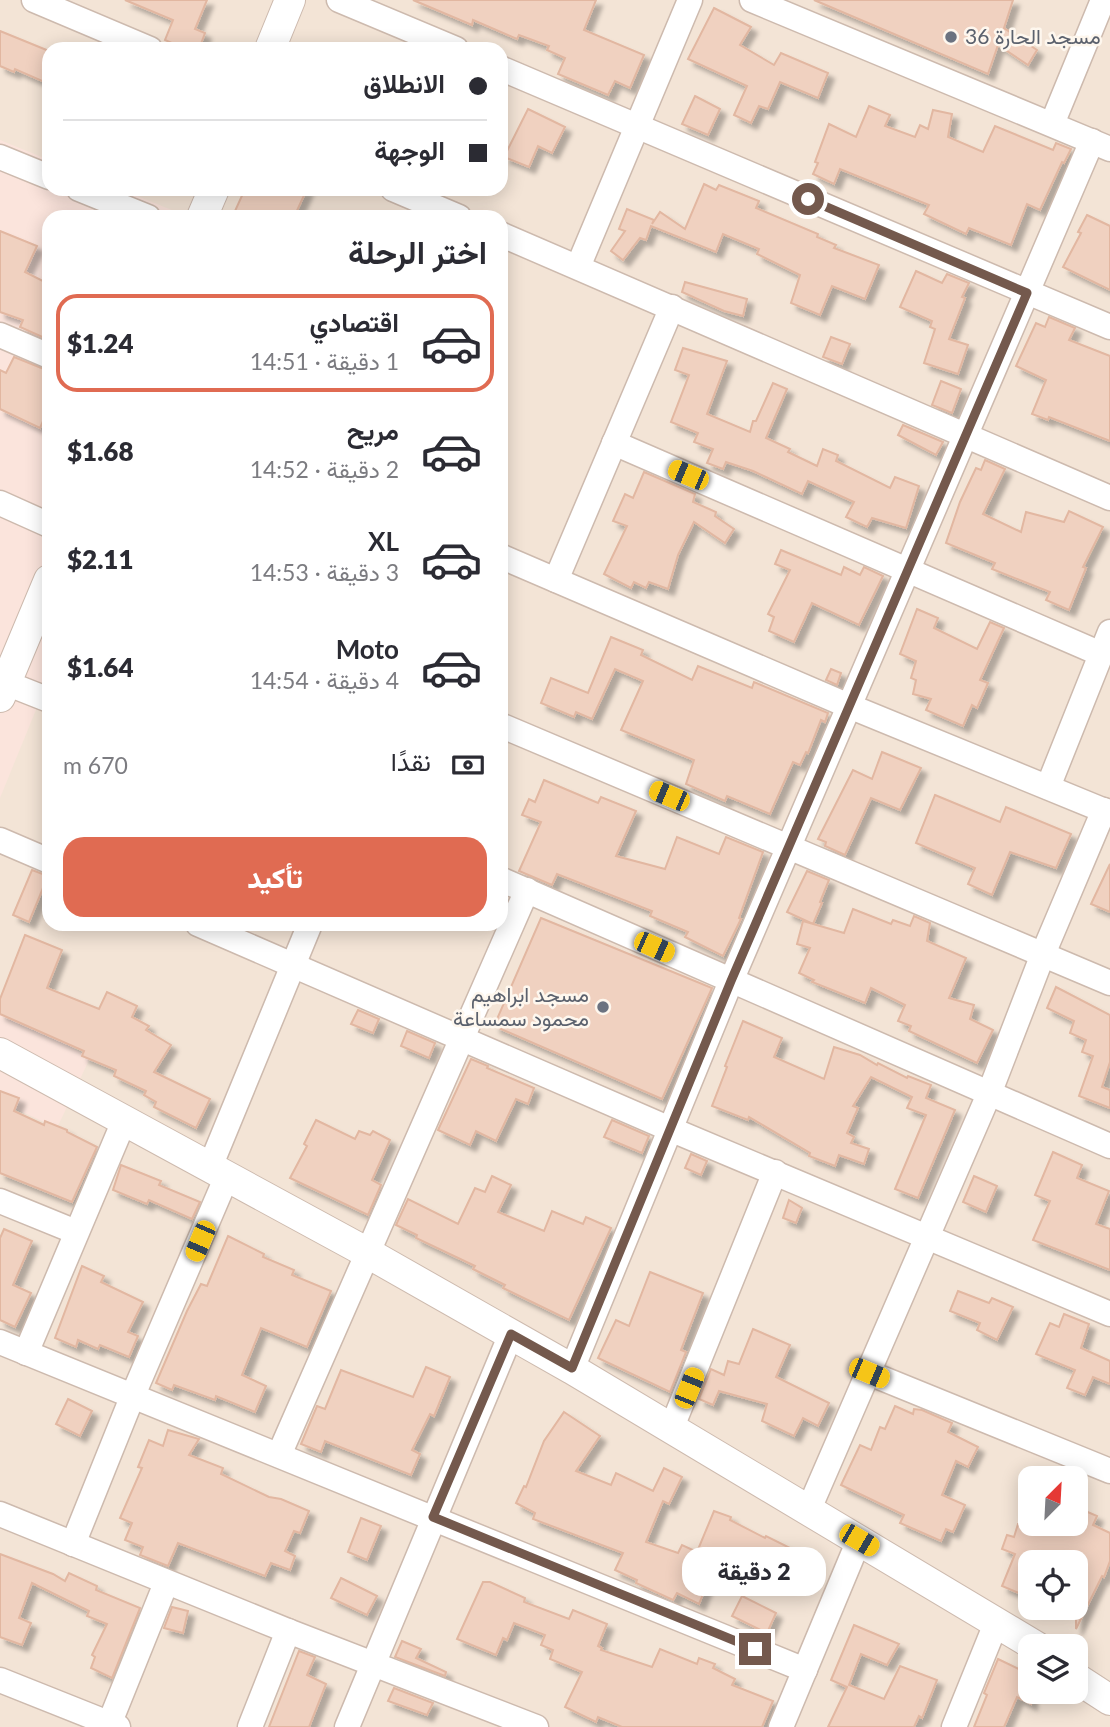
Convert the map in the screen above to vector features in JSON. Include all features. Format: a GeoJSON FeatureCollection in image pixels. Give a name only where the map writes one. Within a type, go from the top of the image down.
{"type":"FeatureCollection","features":[{"type":"Feature","properties":{"kind":"street"},"geometry":{"type":"LineString","coordinates":[[34,0],[133,42]]}},
{"type":"Feature","properties":{"kind":"street"},"geometry":{"type":"LineString","coordinates":[[273,42],[290,0]]}},
{"type":"Feature","properties":{"kind":"street"},"geometry":{"type":"LineString","coordinates":[[339,0],[439,42]]}},
{"type":"Feature","properties":{"kind":"street"},"geometry":{"type":"LineString","coordinates":[[578,267],[690,0]]}},
{"type":"Feature","properties":{"kind":"street"},"geometry":{"type":"LineString","coordinates":[[572,1368],[731,981],[1027,293],[1101,145],[752,0]]}},
{"type":"Feature","properties":{"kind":"street"},"geometry":{"type":"LineString","coordinates":[[1052,124],[1103,0]]}},
{"type":"Feature","properties":{"kind":"street"},"geometry":{"type":"LineString","coordinates":[[508,71],[1110,327]]}},
{"type":"Feature","properties":{"kind":"street"},"geometry":{"type":"LineString","coordinates":[[0,157],[42,174]]}},
{"type":"Feature","properties":{"kind":"street"},"geometry":{"type":"LineString","coordinates":[[96,196],[131,210]]}},
{"type":"Feature","properties":{"kind":"street"},"geometry":{"type":"LineString","coordinates":[[410,196],[442,210]]}},
{"type":"Feature","properties":{"kind":"street"},"geometry":{"type":"LineString","coordinates":[[508,237],[1110,498]]}},
{"type":"Feature","properties":{"kind":"street"},"geometry":{"type":"LineString","coordinates":[[556,580],[671,307]]}},
{"type":"Feature","properties":{"kind":"street"},"geometry":{"type":"LineString","coordinates":[[0,335],[42,353]]}},
{"type":"Feature","properties":{"kind":"street"},"geometry":{"type":"LineString","coordinates":[[614,443],[909,569],[1105,643],[1048,787]]}},
{"type":"Feature","properties":{"kind":"street"},"geometry":{"type":"LineString","coordinates":[[0,503],[42,522]]}},
{"type":"Feature","properties":{"kind":"street"},"geometry":{"type":"LineString","coordinates":[[508,559],[849,706],[1107,812],[1043,954],[989,1094],[808,1509]]}},
{"type":"Feature","properties":{"kind":"street"},"geometry":{"type":"LineString","coordinates":[[42,596],[5,678],[42,696]]}},
{"type":"Feature","properties":{"kind":"street"},"geometry":{"type":"LineString","coordinates":[[508,728],[1110,983]]}},
{"type":"Feature","properties":{"kind":"street"},"geometry":{"type":"LineString","coordinates":[[0,840],[42,858]]}},
{"type":"Feature","properties":{"kind":"street"},"geometry":{"type":"LineString","coordinates":[[508,883],[1110,1146]]}},
{"type":"Feature","properties":{"kind":"street"},"geometry":{"type":"LineString","coordinates":[[279,1455],[527,890]]}},
{"type":"Feature","properties":{"kind":"street"},"geometry":{"type":"LineString","coordinates":[[215,931],[670,1129],[1110,1314]]}},
{"type":"Feature","properties":{"kind":"street"},"geometry":{"type":"LineString","coordinates":[[73,1544],[133,1395],[307,931]]}},
{"type":"Feature","properties":{"kind":"street"},"geometry":{"type":"LineString","coordinates":[[0,1053],[366,1252],[572,1368],[1018,1635]]}},
{"type":"Feature","properties":{"kind":"street"},"geometry":{"type":"LineString","coordinates":[[26,1353],[124,1121]]}},
{"type":"Feature","properties":{"kind":"street"},"geometry":{"type":"LineString","coordinates":[[672,1427],[775,1172]]}},
{"type":"Feature","properties":{"kind":"street"},"geometry":{"type":"LineString","coordinates":[[0,1201],[76,1232]]}},
{"type":"Feature","properties":{"kind":"street"},"geometry":{"type":"LineString","coordinates":[[347,1727],[511,1334]]}},
{"type":"Feature","properties":{"kind":"street"},"geometry":{"type":"LineString","coordinates":[[0,1342],[805,1670]]}},
{"type":"Feature","properties":{"kind":"street"},"geometry":{"type":"LineString","coordinates":[[869,1373],[1110,1471]]}},
{"type":"Feature","properties":{"kind":"street"},"geometry":{"type":"LineString","coordinates":[[0,1514],[166,1583],[536,1727]]}},
{"type":"Feature","properties":{"kind":"street"},"geometry":{"type":"LineString","coordinates":[[781,1727],[859,1540]]}},
{"type":"Feature","properties":{"kind":"street"},"geometry":{"type":"LineString","coordinates":[[0,1680],[112,1726],[166,1583]]}},
{"type":"Feature","properties":{"kind":"street"},"geometry":{"type":"LineString","coordinates":[[954,1727],[997,1621]]}},
{"type":"Feature","properties":{"kind":"street"},"geometry":{"type":"LineString","coordinates":[[250,1727],[288,1631]]}},
{"type":"Feature","properties":{"kind":"street"},"geometry":{"type":"LineString","coordinates":[[1088,1668],[1110,1680]]}},
{"type":"Feature","properties":{"kind":"street"},"geometry":{"type":"LineString","coordinates":[[1088,1686],[1110,1700]]}},
{"type":"Feature","properties":{"kind":"shaded area"},"geometry":{"type":"Polygon","coordinates":[[[0,0],[1110,0],[1110,1727],[0,1727],[0,0]]]}},
{"type":"Feature","properties":{"kind":"shaded area"},"geometry":{"type":"Polygon","coordinates":[[[0,140],[42,157],[42,196],[137,196],[172,210],[42,210],[42,695],[0,798],[0,140]]]}},
{"type":"Feature","properties":{"kind":"shaded area"},"geometry":{"type":"Polygon","coordinates":[[[0,1005],[90,1058],[57,1128],[0,1102],[0,1005]]]}},
{"type":"Feature","properties":{"kind":"building"},"geometry":{"type":"Polygon","coordinates":[[[125,0],[207,0],[195,29],[205,33],[202,42],[165,40],[173,20],[125,0]]]}},
{"type":"Feature","properties":{"kind":"building"},"geometry":{"type":"Polygon","coordinates":[[[413,0],[596,0],[584,30],[644,55],[630,88],[615,81],[608,95],[558,74],[565,58],[547,50],[549,46],[519,35],[517,39],[473,20],[472,25],[413,0]]]}},
{"type":"Feature","properties":{"kind":"building","name":"مسجد الحارة 36"},"geometry":{"type":"Polygon","coordinates":[[[814,0],[1013,0],[1004,28],[1037,50],[1028,65],[998,45],[988,74],[814,0]]]}},
{"type":"Feature","properties":{"kind":"building"},"geometry":{"type":"Polygon","coordinates":[[[714,8],[751,27],[740,45],[774,65],[781,53],[828,73],[818,98],[780,82],[768,109],[759,106],[751,123],[734,115],[747,86],[688,59],[714,8]]]}},
{"type":"Feature","properties":{"kind":"building"},"geometry":{"type":"Polygon","coordinates":[[[0,31],[42,48],[42,81],[15,69],[14,72],[0,66],[0,31]]]}},
{"type":"Feature","properties":{"kind":"building"},"geometry":{"type":"Polygon","coordinates":[[[695,96],[720,109],[708,135],[682,124],[695,96]]]}},
{"type":"Feature","properties":{"kind":"building"},"geometry":{"type":"Polygon","coordinates":[[[869,106],[890,115],[885,126],[915,137],[920,125],[928,129],[933,110],[952,114],[948,137],[983,152],[995,126],[1053,150],[1056,143],[1071,149],[1064,163],[1062,162],[1040,210],[1027,204],[1011,245],[969,228],[966,234],[924,214],[929,205],[840,169],[834,184],[813,174],[829,124],[856,137],[869,106]]]}},
{"type":"Feature","properties":{"kind":"building"},"geometry":{"type":"Polygon","coordinates":[[[528,109],[565,127],[552,153],[538,146],[529,167],[508,159],[508,149],[528,109]]]}},
{"type":"Feature","properties":{"kind":"building"},"geometry":{"type":"Polygon","coordinates":[[[704,184],[716,190],[719,185],[759,201],[756,208],[818,234],[817,237],[836,245],[834,248],[879,265],[865,299],[832,286],[820,315],[791,303],[800,275],[757,254],[759,249],[723,234],[716,252],[651,226],[646,240],[640,238],[623,260],[611,251],[625,231],[619,229],[627,209],[654,220],[652,224],[660,212],[685,229],[704,184]]]}},
{"type":"Feature","properties":{"kind":"building"},"geometry":{"type":"Polygon","coordinates":[[[242,196],[304,196],[297,210],[235,210],[242,196]]]}},
{"type":"Feature","properties":{"kind":"building"},"geometry":{"type":"Polygon","coordinates":[[[1087,215],[1110,226],[1110,290],[1063,267],[1087,215]]]}},
{"type":"Feature","properties":{"kind":"building"},"geometry":{"type":"Polygon","coordinates":[[[0,231],[37,246],[25,272],[42,280],[42,337],[20,327],[23,320],[0,312],[0,231]]]}},
{"type":"Feature","properties":{"kind":"building"},"geometry":{"type":"Polygon","coordinates":[[[916,271],[942,283],[947,274],[969,283],[949,339],[968,345],[958,374],[924,363],[935,329],[930,327],[932,321],[900,307],[916,271]]]}},
{"type":"Feature","properties":{"kind":"building"},"geometry":{"type":"Polygon","coordinates":[[[685,282],[747,299],[743,316],[724,311],[682,292],[685,282]]]}},
{"type":"Feature","properties":{"kind":"building"},"geometry":{"type":"Polygon","coordinates":[[[1049,317],[1075,328],[1069,340],[1110,356],[1110,441],[1049,417],[1048,420],[1032,414],[1046,380],[1016,366],[1036,323],[1045,327],[1049,317]]]}},
{"type":"Feature","properties":{"kind":"building"},"geometry":{"type":"Polygon","coordinates":[[[831,337],[850,344],[842,364],[823,357],[831,337]]]}},
{"type":"Feature","properties":{"kind":"building"},"geometry":{"type":"Polygon","coordinates":[[[683,348],[727,361],[707,414],[750,432],[773,383],[787,389],[766,438],[817,466],[823,449],[838,455],[836,461],[890,488],[895,477],[919,486],[906,528],[872,518],[867,527],[846,517],[854,502],[808,481],[802,494],[753,471],[726,462],[723,469],[707,463],[713,449],[694,442],[698,433],[671,422],[689,375],[675,370],[683,348]]]}},
{"type":"Feature","properties":{"kind":"building"},"geometry":{"type":"Polygon","coordinates":[[[14,357],[42,368],[40,428],[0,409],[0,370],[6,373],[14,357]]]}},
{"type":"Feature","properties":{"kind":"building"},"geometry":{"type":"Polygon","coordinates":[[[941,381],[961,389],[952,413],[932,405],[941,381]]]}},
{"type":"Feature","properties":{"kind":"building"},"geometry":{"type":"Polygon","coordinates":[[[903,425],[943,442],[936,455],[898,435],[903,425]]]}},
{"type":"Feature","properties":{"kind":"building"},"geometry":{"type":"Polygon","coordinates":[[[985,460],[1005,469],[983,514],[1021,532],[1026,512],[1064,522],[1069,511],[1103,527],[1083,567],[1086,568],[1069,610],[1046,600],[1050,592],[992,569],[995,563],[946,543],[960,502],[976,468],[981,470],[985,460]]]}},
{"type":"Feature","properties":{"kind":"building"},"geometry":{"type":"Polygon","coordinates":[[[644,472],[695,494],[693,502],[716,512],[715,516],[734,529],[725,543],[694,522],[678,555],[668,589],[649,582],[646,588],[634,582],[631,588],[604,574],[627,526],[613,521],[625,494],[633,498],[644,472]]]}},
{"type":"Feature","properties":{"kind":"building"},"geometry":{"type":"Polygon","coordinates":[[[781,550],[841,575],[844,567],[860,575],[864,567],[883,576],[859,625],[812,603],[794,642],[769,631],[774,617],[768,614],[790,570],[775,564],[781,550]]]}},
{"type":"Feature","properties":{"kind":"building"},"geometry":{"type":"Polygon","coordinates":[[[917,609],[938,618],[934,628],[977,649],[990,622],[1004,628],[980,680],[988,683],[977,708],[972,705],[963,726],[926,710],[931,699],[913,694],[916,680],[911,678],[916,661],[900,654],[917,609]]]}},
{"type":"Feature","properties":{"kind":"building"},"geometry":{"type":"Polygon","coordinates":[[[611,637],[643,650],[641,655],[692,680],[698,666],[752,688],[754,682],[828,713],[825,722],[821,720],[808,753],[806,752],[800,765],[793,762],[770,814],[727,796],[725,801],[686,784],[694,760],[621,730],[643,681],[615,669],[592,719],[576,712],[574,717],[541,703],[551,678],[588,693],[611,637]]]}},
{"type":"Feature","properties":{"kind":"building"},"geometry":{"type":"Polygon","coordinates":[[[831,669],[841,673],[837,685],[826,680],[831,669]]]}},
{"type":"Feature","properties":{"kind":"building"},"geometry":{"type":"Polygon","coordinates":[[[882,752],[921,768],[900,810],[871,798],[845,855],[825,846],[826,842],[818,839],[853,770],[872,779],[882,752]]]}},
{"type":"Feature","properties":{"kind":"building"},"geometry":{"type":"Polygon","coordinates":[[[544,780],[598,803],[601,797],[636,811],[616,856],[665,869],[677,837],[719,854],[726,837],[763,852],[739,918],[741,919],[723,956],[685,937],[688,932],[650,916],[652,911],[557,874],[552,885],[519,871],[541,822],[522,815],[529,799],[535,802],[544,780]]]}},
{"type":"Feature","properties":{"kind":"building"},"geometry":{"type":"Polygon","coordinates":[[[935,795],[1000,822],[1006,807],[1071,834],[1056,868],[1010,852],[992,895],[968,884],[975,868],[916,843],[935,795]]]}},
{"type":"Feature","properties":{"kind":"building"},"geometry":{"type":"Polygon","coordinates":[[[1110,864],[1110,912],[1091,904],[1110,864]]]}},
{"type":"Feature","properties":{"kind":"building"},"geometry":{"type":"Polygon","coordinates":[[[32,870],[42,874],[42,891],[29,922],[13,915],[32,870]]]}},
{"type":"Feature","properties":{"kind":"building"},"geometry":{"type":"Polygon","coordinates":[[[807,871],[829,880],[813,924],[787,912],[807,871]]]}},
{"type":"Feature","properties":{"kind":"building"},"geometry":{"type":"Polygon","coordinates":[[[853,909],[891,924],[893,920],[910,926],[914,916],[930,923],[927,941],[966,958],[949,998],[974,1005],[970,1019],[993,1030],[977,1063],[909,1031],[911,1026],[898,1021],[905,1005],[871,988],[865,1003],[812,982],[814,980],[799,973],[810,948],[797,944],[803,921],[844,933],[853,909]]]}},
{"type":"Feature","properties":{"kind":"building","name":"مسجد ابراهيم محمود سمساعة"},"geometry":{"type":"Polygon","coordinates":[[[541,918],[712,988],[662,1099],[494,1026],[541,918]]]}},
{"type":"Feature","properties":{"kind":"building"},"geometry":{"type":"Polygon","coordinates":[[[25,935],[62,950],[47,988],[99,1009],[107,992],[137,1006],[132,1017],[149,1026],[146,1030],[171,1045],[154,1072],[210,1099],[196,1128],[154,1107],[156,1102],[144,1095],[146,1091],[114,1076],[116,1070],[82,1056],[84,1051],[0,1014],[0,999],[25,935]]]}},
{"type":"Feature","properties":{"kind":"building"},"geometry":{"type":"Polygon","coordinates":[[[1056,987],[1110,1015],[1110,1062],[1102,1087],[1110,1090],[1110,1108],[1079,1096],[1093,1056],[1082,1052],[1086,1040],[1070,1033],[1074,1021],[1047,1008],[1056,987]]]}},
{"type":"Feature","properties":{"kind":"building"},"geometry":{"type":"Polygon","coordinates":[[[358,1010],[379,1019],[373,1033],[351,1024],[358,1010]]]}},
{"type":"Feature","properties":{"kind":"building"},"geometry":{"type":"Polygon","coordinates":[[[743,1021],[782,1038],[774,1057],[824,1079],[834,1047],[860,1055],[907,1078],[908,1076],[931,1085],[926,1098],[955,1110],[918,1198],[895,1189],[926,1115],[907,1108],[912,1097],[871,1077],[853,1106],[858,1108],[847,1133],[854,1137],[851,1143],[869,1149],[864,1164],[839,1155],[835,1166],[809,1156],[810,1153],[749,1117],[748,1120],[712,1106],[743,1021]]]}},
{"type":"Feature","properties":{"kind":"building"},"geometry":{"type":"Polygon","coordinates":[[[407,1031],[435,1043],[429,1058],[401,1046],[407,1031]]]}},
{"type":"Feature","properties":{"kind":"building"},"geometry":{"type":"Polygon","coordinates":[[[471,1059],[534,1088],[528,1104],[516,1099],[496,1141],[476,1131],[470,1145],[438,1130],[471,1059]]]}},
{"type":"Feature","properties":{"kind":"building"},"geometry":{"type":"Polygon","coordinates":[[[0,1091],[19,1098],[14,1111],[44,1125],[45,1121],[67,1130],[97,1147],[72,1202],[0,1173],[0,1091]]]}},
{"type":"Feature","properties":{"kind":"building"},"geometry":{"type":"Polygon","coordinates":[[[316,1120],[355,1139],[359,1131],[370,1135],[373,1131],[390,1140],[372,1180],[381,1185],[368,1215],[290,1178],[307,1146],[304,1144],[316,1120]]]}},
{"type":"Feature","properties":{"kind":"building"},"geometry":{"type":"Polygon","coordinates":[[[612,1120],[649,1136],[642,1153],[604,1137],[612,1120]]]}},
{"type":"Feature","properties":{"kind":"building"},"geometry":{"type":"Polygon","coordinates":[[[1053,1152],[1082,1165],[1077,1178],[1109,1191],[1096,1224],[1110,1229],[1110,1270],[1033,1240],[1050,1201],[1035,1195],[1053,1152]]]}},
{"type":"Feature","properties":{"kind":"building"},"geometry":{"type":"Polygon","coordinates":[[[691,1154],[707,1161],[701,1175],[685,1168],[691,1154]]]}},
{"type":"Feature","properties":{"kind":"building"},"geometry":{"type":"Polygon","coordinates":[[[121,1165],[161,1181],[159,1185],[200,1202],[192,1219],[149,1200],[147,1204],[113,1190],[121,1165]]]}},
{"type":"Feature","properties":{"kind":"building"},"geometry":{"type":"Polygon","coordinates":[[[492,1176],[511,1185],[498,1212],[544,1231],[552,1211],[583,1224],[586,1217],[611,1228],[569,1320],[503,1288],[505,1285],[473,1269],[475,1266],[416,1238],[417,1235],[396,1225],[408,1199],[458,1224],[475,1188],[485,1192],[492,1176]]]}},
{"type":"Feature","properties":{"kind":"building"},"geometry":{"type":"Polygon","coordinates":[[[974,1176],[997,1186],[986,1212],[963,1202],[974,1176]]]}},
{"type":"Feature","properties":{"kind":"building"},"geometry":{"type":"Polygon","coordinates":[[[789,1200],[802,1208],[796,1223],[783,1218],[789,1200]]]}},
{"type":"Feature","properties":{"kind":"building"},"geometry":{"type":"Polygon","coordinates":[[[4,1229],[32,1241],[13,1285],[31,1293],[15,1327],[0,1320],[0,1238],[4,1229]]]}},
{"type":"Feature","properties":{"kind":"building"},"geometry":{"type":"Polygon","coordinates":[[[228,1236],[264,1254],[263,1257],[294,1270],[292,1275],[331,1291],[307,1347],[261,1328],[242,1375],[266,1386],[255,1412],[216,1396],[215,1400],[174,1385],[172,1390],[156,1383],[187,1311],[201,1284],[207,1286],[228,1236]]]}},
{"type":"Feature","properties":{"kind":"building"},"geometry":{"type":"Polygon","coordinates":[[[82,1266],[104,1276],[101,1282],[143,1302],[128,1332],[138,1336],[129,1357],[100,1345],[98,1349],[78,1340],[76,1347],[55,1338],[82,1266]]]}},
{"type":"Feature","properties":{"kind":"building"},"geometry":{"type":"Polygon","coordinates":[[[650,1272],[703,1293],[681,1350],[686,1352],[670,1392],[598,1358],[616,1320],[629,1326],[650,1272]]]}},
{"type":"Feature","properties":{"kind":"building"},"geometry":{"type":"Polygon","coordinates":[[[958,1291],[989,1303],[992,1298],[1013,1307],[997,1340],[977,1330],[980,1323],[950,1311],[958,1291]]]}},
{"type":"Feature","properties":{"kind":"building"},"geometry":{"type":"Polygon","coordinates":[[[1064,1314],[1089,1324],[1081,1348],[1110,1361],[1110,1384],[1093,1377],[1085,1395],[1067,1388],[1075,1370],[1036,1354],[1050,1323],[1059,1327],[1064,1314]]]}},
{"type":"Feature","properties":{"kind":"building"},"geometry":{"type":"Polygon","coordinates":[[[753,1329],[790,1345],[776,1377],[829,1403],[818,1426],[803,1418],[794,1436],[762,1421],[767,1404],[719,1391],[713,1405],[699,1399],[711,1369],[724,1375],[728,1361],[739,1364],[753,1329]]]}},
{"type":"Feature","properties":{"kind":"building"},"geometry":{"type":"Polygon","coordinates":[[[426,1367],[450,1377],[434,1416],[430,1414],[412,1450],[420,1454],[411,1475],[325,1441],[321,1452],[301,1444],[317,1406],[325,1409],[341,1370],[413,1397],[426,1367]]]}},
{"type":"Feature","properties":{"kind":"building"},"geometry":{"type":"Polygon","coordinates":[[[68,1399],[92,1411],[80,1436],[56,1424],[68,1399]]]}},
{"type":"Feature","properties":{"kind":"building"},"geometry":{"type":"Polygon","coordinates":[[[895,1406],[913,1414],[914,1409],[922,1410],[952,1423],[948,1432],[978,1447],[968,1467],[956,1461],[942,1495],[965,1505],[953,1532],[946,1529],[941,1541],[900,1523],[904,1515],[841,1485],[860,1445],[871,1450],[880,1427],[885,1429],[895,1406]]]}},
{"type":"Feature","properties":{"kind":"building"},"geometry":{"type":"Polygon","coordinates":[[[564,1412],[600,1436],[576,1471],[611,1485],[616,1473],[653,1491],[664,1468],[682,1477],[669,1504],[663,1501],[646,1542],[678,1553],[682,1545],[697,1552],[714,1511],[800,1553],[792,1569],[773,1559],[768,1573],[723,1551],[699,1604],[677,1593],[673,1600],[615,1570],[623,1553],[533,1519],[535,1513],[516,1503],[524,1486],[526,1487],[544,1441],[564,1412]]]}},
{"type":"Feature","properties":{"kind":"building"},"geometry":{"type":"Polygon","coordinates":[[[168,1430],[199,1439],[189,1455],[223,1468],[221,1474],[269,1497],[309,1511],[300,1533],[294,1531],[285,1551],[295,1556],[290,1570],[271,1563],[265,1576],[178,1543],[168,1566],[140,1555],[143,1547],[125,1540],[132,1523],[120,1518],[142,1468],[138,1467],[149,1440],[163,1446],[168,1430]]]}},
{"type":"Feature","properties":{"kind":"building"},"geometry":{"type":"Polygon","coordinates":[[[1088,1512],[1097,1516],[1093,1525],[1110,1533],[1110,1561],[1088,1605],[1088,1550],[1018,1550],[1018,1593],[1002,1586],[1015,1554],[1002,1549],[1007,1535],[1014,1537],[1018,1524],[1018,1536],[1088,1536],[1088,1512]]]}},
{"type":"Feature","properties":{"kind":"building"},"geometry":{"type":"Polygon","coordinates":[[[361,1518],[381,1526],[367,1560],[348,1552],[361,1518]]]}},
{"type":"Feature","properties":{"kind":"building"},"geometry":{"type":"Polygon","coordinates":[[[0,1554],[65,1581],[69,1573],[97,1586],[96,1590],[140,1608],[112,1678],[91,1668],[95,1657],[92,1655],[107,1624],[87,1616],[89,1611],[32,1583],[19,1618],[31,1623],[22,1645],[0,1637],[0,1554]]]}},
{"type":"Feature","properties":{"kind":"building"},"geometry":{"type":"Polygon","coordinates":[[[341,1578],[377,1596],[367,1615],[331,1598],[341,1578]]]}},
{"type":"Feature","properties":{"kind":"building"},"geometry":{"type":"Polygon","coordinates":[[[483,1582],[490,1582],[525,1598],[524,1602],[569,1619],[573,1610],[607,1624],[598,1646],[601,1650],[652,1667],[660,1649],[697,1664],[699,1658],[715,1664],[713,1668],[735,1679],[732,1685],[773,1701],[762,1727],[622,1727],[598,1717],[596,1722],[565,1707],[582,1672],[550,1659],[553,1650],[541,1645],[545,1635],[514,1623],[507,1640],[503,1638],[496,1655],[457,1639],[483,1582]]]}},
{"type":"Feature","properties":{"kind":"building"},"geometry":{"type":"Polygon","coordinates":[[[742,1596],[776,1613],[767,1633],[732,1616],[742,1596]]]}},
{"type":"Feature","properties":{"kind":"building"},"geometry":{"type":"Polygon","coordinates":[[[172,1607],[188,1611],[183,1633],[164,1628],[172,1607]]]}},
{"type":"Feature","properties":{"kind":"building"},"geometry":{"type":"Polygon","coordinates":[[[854,1625],[899,1644],[887,1665],[861,1654],[849,1685],[884,1699],[900,1666],[937,1680],[922,1718],[919,1716],[914,1727],[828,1727],[847,1687],[831,1680],[854,1625]]]}},
{"type":"Feature","properties":{"kind":"building"},"geometry":{"type":"Polygon","coordinates":[[[402,1641],[421,1649],[416,1658],[446,1672],[445,1676],[395,1657],[402,1641]]]}},
{"type":"Feature","properties":{"kind":"building"},"geometry":{"type":"Polygon","coordinates":[[[299,1651],[315,1657],[307,1675],[326,1684],[309,1727],[269,1727],[299,1651]]]}},
{"type":"Feature","properties":{"kind":"building"},"geometry":{"type":"Polygon","coordinates":[[[998,1659],[1018,1669],[1018,1698],[1004,1727],[974,1727],[987,1695],[984,1693],[998,1659]]]}},
{"type":"Feature","properties":{"kind":"building"},"geometry":{"type":"Polygon","coordinates":[[[394,1688],[433,1703],[427,1715],[388,1701],[394,1688]]]}},
{"type":"Feature","properties":{"kind":"place","name":"مسجد الحارة 36"},"geometry":{"type":"Point","coordinates":[951,37]}},
{"type":"Feature","properties":{"kind":"place","name":"مسجد ابراهيم محمود سمساعة"},"geometry":{"type":"Point","coordinates":[603,1007]}},
{"type":"Feature","properties":{"kind":"route"},"geometry":{"type":"LineString","coordinates":[[755,1649],[433,1517],[511,1334],[572,1368],[731,981],[1027,293],[808,199]]}}]}
